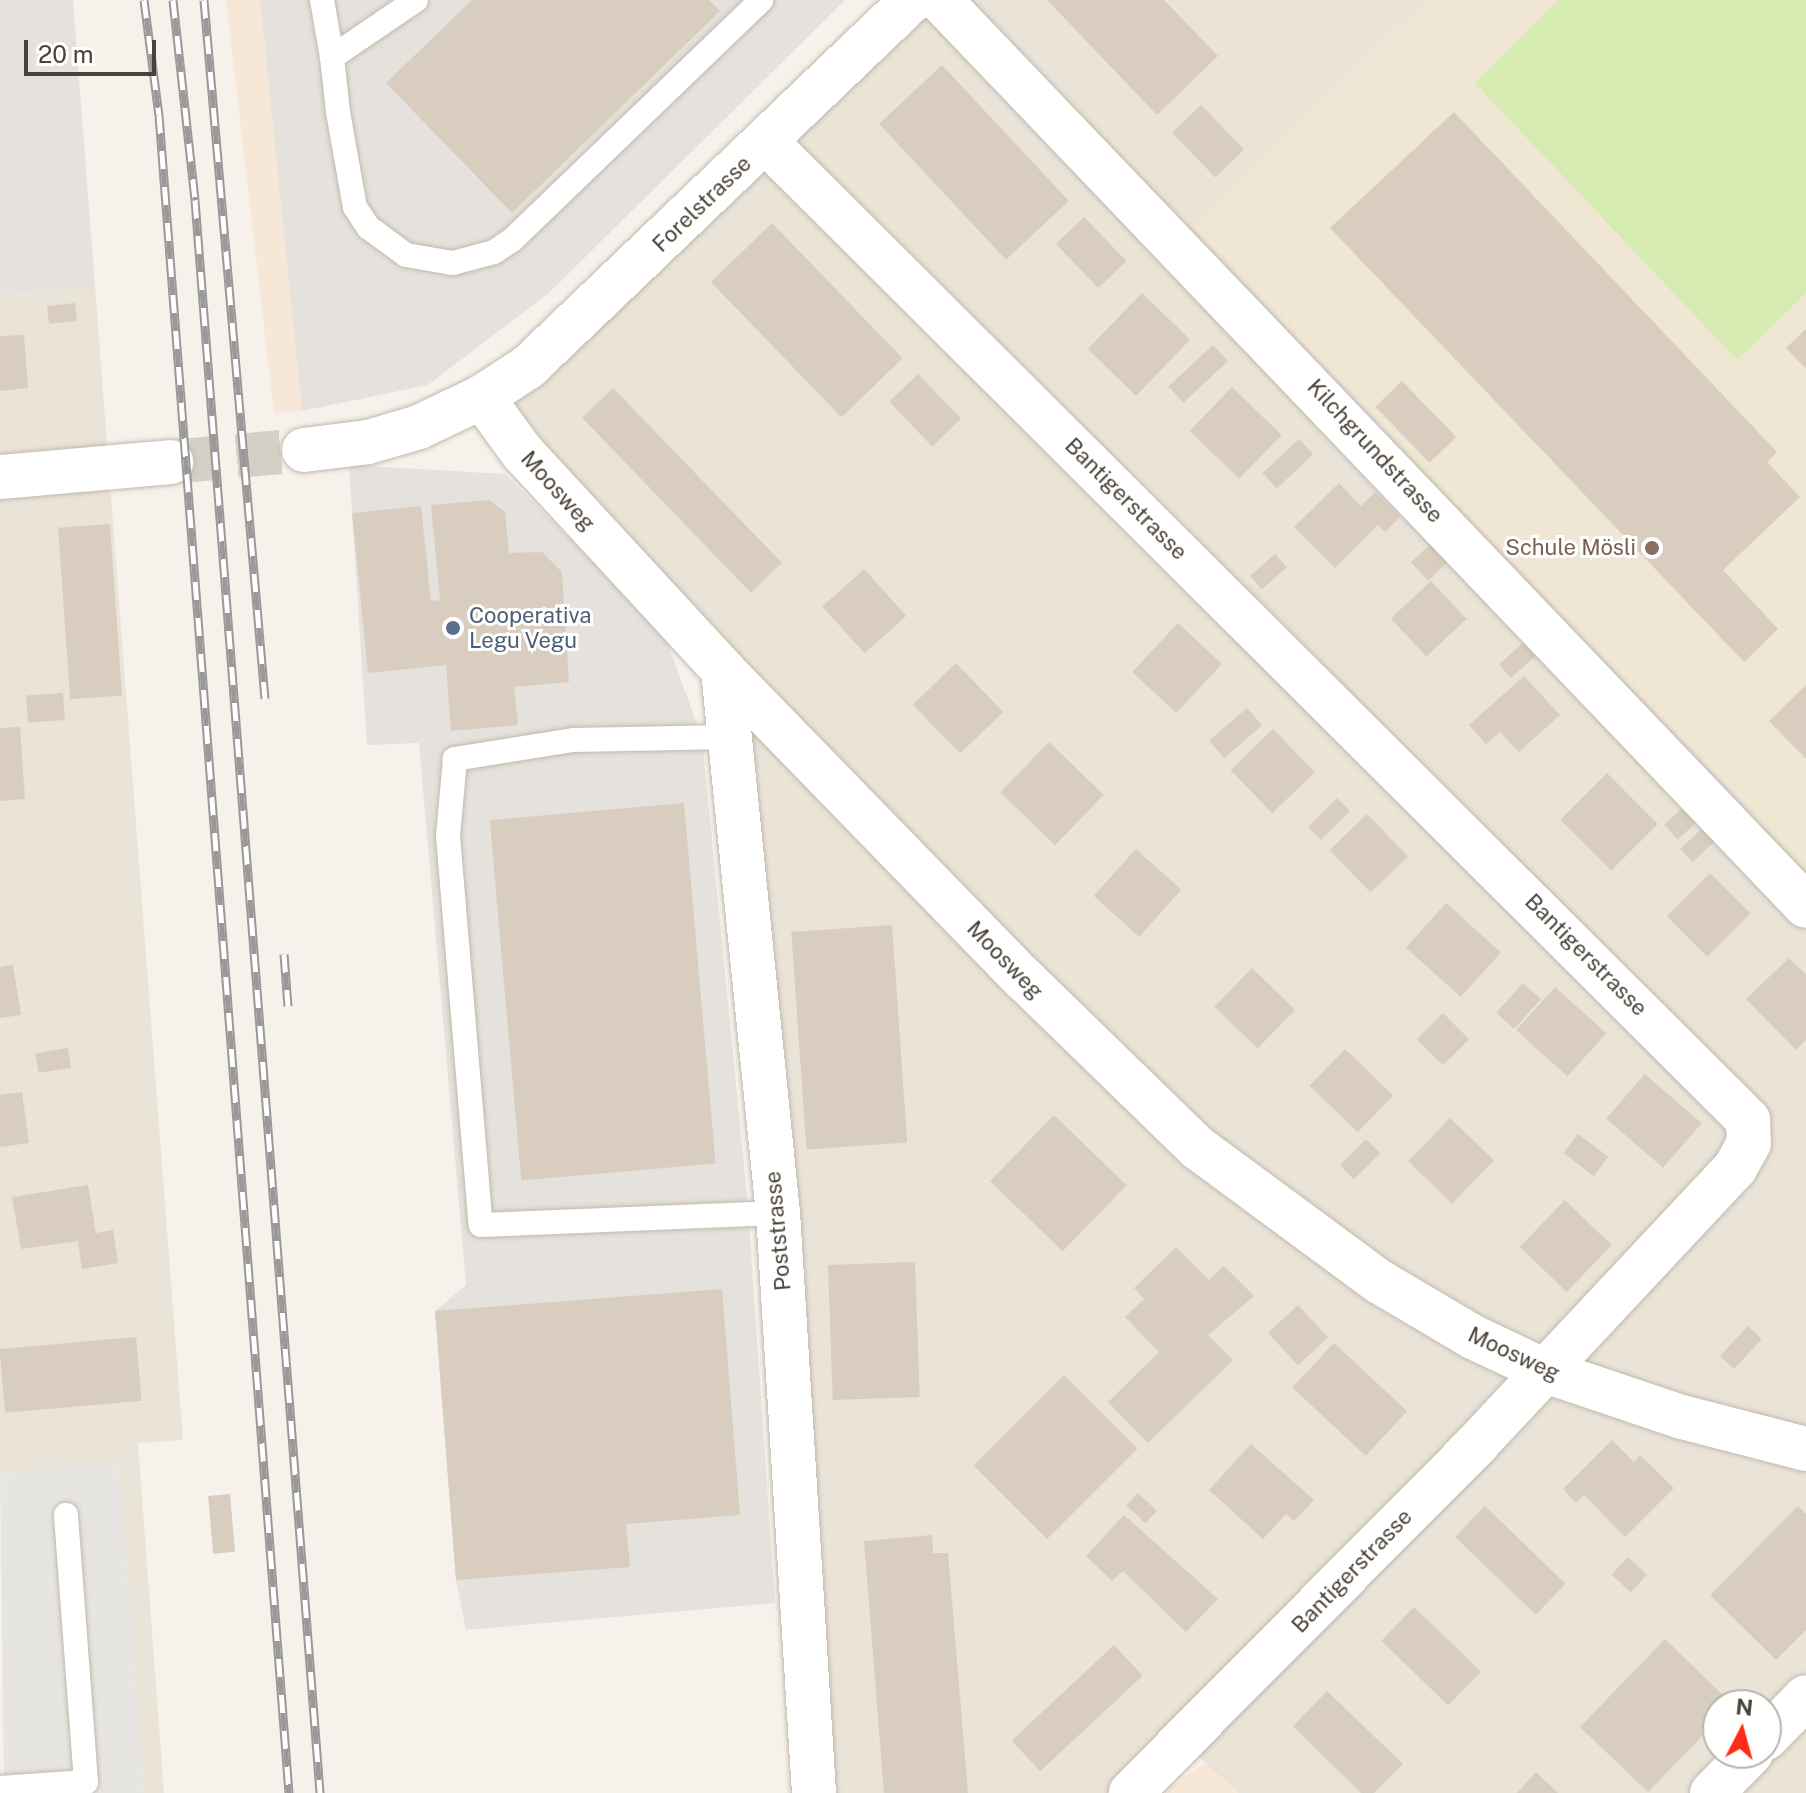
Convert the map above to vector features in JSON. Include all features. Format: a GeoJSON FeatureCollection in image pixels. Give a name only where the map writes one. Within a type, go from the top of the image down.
{"type":"FeatureCollection","features":[{"type":"Feature","properties":{"kind":"street","name":"Forelstrasse"},"geometry":{"type":"LineString","coordinates":[[482,397],[569,331],[912,0]]}},
{"type":"Feature","properties":{"kind":"street","name":"Kilchgrundstrasse"},"geometry":{"type":"LineString","coordinates":[[940,0],[1806,906]]}},
{"type":"Feature","properties":{"kind":"street","name":"Bantigerstrasse"},"geometry":{"type":"LineString","coordinates":[[767,143],[1743,1111],[1749,1143],[1735,1168],[1545,1371],[1131,1793]]}},
{"type":"Feature","properties":{"kind":"street"},"geometry":{"type":"LineString","coordinates":[[304,450],[368,442],[419,427],[482,397]]}},
{"type":"Feature","properties":{"kind":"street","name":"Moosweg"},"geometry":{"type":"LineString","coordinates":[[482,397],[522,452],[723,670],[1034,990],[1198,1148],[1380,1282],[1545,1371],[1682,1417],[1806,1449]]}},
{"type":"Feature","properties":{"kind":"street"},"geometry":{"type":"LineString","coordinates":[[0,477],[171,462]]}},
{"type":"Feature","properties":{"kind":"street","name":"Poststrasse"},"geometry":{"type":"LineString","coordinates":[[723,670],[778,1213],[814,1793]]}},
{"type":"Feature","properties":{"kind":"street"},"geometry":{"type":"LineString","coordinates":[[1782,1722],[1806,1697]]}},
{"type":"Feature","properties":{"kind":"street"},"geometry":{"type":"LineString","coordinates":[[1712,1793],[1735,1769]]}},
{"type":"Feature","properties":{"kind":"lane"},"geometry":{"type":"LineString","coordinates":[[322,0],[355,207],[368,227],[385,243],[429,262],[474,259],[512,240],[761,0]]}},
{"type":"Feature","properties":{"kind":"lane"},"geometry":{"type":"LineString","coordinates":[[332,57],[416,0]]}},
{"type":"Feature","properties":{"kind":"lane"},"geometry":{"type":"LineString","coordinates":[[731,737],[573,740],[455,759],[448,836],[481,1225],[778,1213]]}},
{"type":"Feature","properties":{"kind":"lane"},"geometry":{"type":"LineString","coordinates":[[0,1788],[86,1782],[66,1515]]}},
{"type":"Feature","properties":{"kind":"shaded area"},"geometry":{"type":"Polygon","coordinates":[[[0,0],[73,0],[95,286],[0,295],[0,0]]]}},
{"type":"Feature","properties":{"kind":"shaded area"},"geometry":{"type":"Polygon","coordinates":[[[226,0],[260,0],[302,411],[274,413],[226,0]]]}},
{"type":"Feature","properties":{"kind":"shaded area"},"geometry":{"type":"Polygon","coordinates":[[[260,0],[845,0],[550,292],[428,385],[302,411],[260,0]]]}},
{"type":"Feature","properties":{"kind":"shaded area"},"geometry":{"type":"Polygon","coordinates":[[[912,0],[1806,0],[1806,1793],[1238,1793],[1184,1743],[1131,1793],[814,1793],[723,670],[482,397],[912,0]]]}},
{"type":"Feature","properties":{"kind":"shaded area","name":"Schule Mösli"},"geometry":{"type":"Polygon","coordinates":[[[1426,0],[1806,0],[1806,869],[1191,226],[1426,0]]]}},
{"type":"Feature","properties":{"kind":"shaded area"},"geometry":{"type":"Polygon","coordinates":[[[95,286],[183,1440],[138,1443],[164,1793],[144,1793],[119,1465],[0,1473],[0,295],[95,286]]]}},
{"type":"Feature","properties":{"kind":"shaded area"},"geometry":{"type":"Polygon","coordinates":[[[349,465],[505,474],[663,631],[702,738],[748,1207],[775,1603],[466,1630],[456,1580],[435,1311],[466,1285],[419,743],[367,745],[349,465]]]}},
{"type":"Feature","properties":{"kind":"shaded area"},"geometry":{"type":"Polygon","coordinates":[[[119,1465],[144,1793],[4,1793],[0,1473],[119,1465]]]}},
{"type":"Feature","properties":{"kind":"shaded area"},"geometry":{"type":"Polygon","coordinates":[[[1205,1762],[1238,1793],[1164,1793],[1205,1762]]]}},
{"type":"Feature","properties":{"kind":"green space"},"geometry":{"type":"Polygon","coordinates":[[[1559,0],[1806,0],[1806,293],[1737,360],[1475,83],[1559,0]]]}},
{"type":"Feature","properties":{"kind":"building"},"geometry":{"type":"Polygon","coordinates":[[[472,0],[709,0],[720,11],[512,213],[386,83],[472,0]]]}},
{"type":"Feature","properties":{"kind":"building"},"geometry":{"type":"Polygon","coordinates":[[[1047,0],[1164,0],[1218,56],[1157,115],[1047,0]]]}},
{"type":"Feature","properties":{"kind":"building"},"geometry":{"type":"Polygon","coordinates":[[[942,65],[1069,201],[1006,260],[879,124],[942,65]]]}},
{"type":"Feature","properties":{"kind":"building"},"geometry":{"type":"Polygon","coordinates":[[[1201,105],[1244,150],[1215,177],[1172,133],[1201,105]]]}},
{"type":"Feature","properties":{"kind":"building"},"geometry":{"type":"Polygon","coordinates":[[[1454,112],[1777,452],[1767,462],[1800,497],[1723,570],[1778,629],[1744,662],[1330,228],[1454,112]]]}},
{"type":"Feature","properties":{"kind":"building"},"geometry":{"type":"Polygon","coordinates":[[[1084,217],[1126,261],[1098,288],[1056,244],[1084,217]]]}},
{"type":"Feature","properties":{"kind":"building"},"geometry":{"type":"Polygon","coordinates":[[[772,223],[903,358],[841,417],[711,282],[772,223]]]}},
{"type":"Feature","properties":{"kind":"building"},"geometry":{"type":"Polygon","coordinates":[[[1142,293],[1190,340],[1136,396],[1088,349],[1142,293]]]}},
{"type":"Feature","properties":{"kind":"building"},"geometry":{"type":"Polygon","coordinates":[[[75,303],[77,321],[49,324],[47,306],[75,303]]]}},
{"type":"Feature","properties":{"kind":"building"},"geometry":{"type":"Polygon","coordinates":[[[1806,329],[1806,369],[1786,348],[1806,329]]]}},
{"type":"Feature","properties":{"kind":"building"},"geometry":{"type":"Polygon","coordinates":[[[24,335],[28,388],[0,391],[0,336],[24,335]]]}},
{"type":"Feature","properties":{"kind":"building"},"geometry":{"type":"Polygon","coordinates":[[[1213,345],[1228,361],[1183,403],[1168,387],[1213,345]]]}},
{"type":"Feature","properties":{"kind":"building"},"geometry":{"type":"Polygon","coordinates":[[[918,374],[961,419],[932,446],[889,402],[918,374]]]}},
{"type":"Feature","properties":{"kind":"building"},"geometry":{"type":"Polygon","coordinates":[[[1402,381],[1456,437],[1430,463],[1375,407],[1402,381]]]}},
{"type":"Feature","properties":{"kind":"building"},"geometry":{"type":"Polygon","coordinates":[[[1232,387],[1282,435],[1239,479],[1190,431],[1232,387]]]}},
{"type":"Feature","properties":{"kind":"building"},"geometry":{"type":"Polygon","coordinates":[[[613,388],[782,563],[751,593],[582,418],[613,388]]]}},
{"type":"Feature","properties":{"kind":"building"},"geometry":{"type":"Polygon","coordinates":[[[1299,439],[1313,454],[1277,488],[1262,473],[1299,439]]]}},
{"type":"Feature","properties":{"kind":"building"},"geometry":{"type":"Polygon","coordinates":[[[1339,483],[1361,506],[1375,492],[1400,517],[1385,532],[1378,525],[1335,568],[1294,527],[1339,483]]]}},
{"type":"Feature","properties":{"kind":"building"},"geometry":{"type":"Polygon","coordinates":[[[489,500],[505,512],[509,553],[542,552],[562,572],[569,682],[514,687],[518,725],[451,731],[446,665],[368,673],[352,513],[421,506],[431,601],[440,600],[431,505],[489,500]]]}},
{"type":"Feature","properties":{"kind":"building"},"geometry":{"type":"Polygon","coordinates":[[[110,524],[122,696],[70,699],[58,528],[110,524]]]}},
{"type":"Feature","properties":{"kind":"building"},"geometry":{"type":"Polygon","coordinates":[[[1438,537],[1455,555],[1428,581],[1411,562],[1438,537]]]}},
{"type":"Feature","properties":{"kind":"building"},"geometry":{"type":"Polygon","coordinates":[[[1275,554],[1287,568],[1262,589],[1250,576],[1275,554]]]}},
{"type":"Feature","properties":{"kind":"building"},"geometry":{"type":"Polygon","coordinates":[[[864,569],[906,616],[865,653],[822,606],[864,569]]]}},
{"type":"Feature","properties":{"kind":"building"},"geometry":{"type":"Polygon","coordinates":[[[1431,581],[1466,619],[1426,657],[1391,619],[1431,581]]]}},
{"type":"Feature","properties":{"kind":"building"},"geometry":{"type":"Polygon","coordinates":[[[1178,623],[1222,664],[1176,713],[1132,672],[1178,623]]]}},
{"type":"Feature","properties":{"kind":"building"},"geometry":{"type":"Polygon","coordinates":[[[1529,638],[1541,652],[1511,678],[1499,664],[1529,638]]]}},
{"type":"Feature","properties":{"kind":"building"},"geometry":{"type":"Polygon","coordinates":[[[956,663],[1003,712],[960,754],[913,705],[956,663]]]}},
{"type":"Feature","properties":{"kind":"building"},"geometry":{"type":"Polygon","coordinates":[[[1524,676],[1560,715],[1519,752],[1500,732],[1486,744],[1469,725],[1524,676]]]}},
{"type":"Feature","properties":{"kind":"building"},"geometry":{"type":"Polygon","coordinates":[[[1806,685],[1806,759],[1769,721],[1806,685]]]}},
{"type":"Feature","properties":{"kind":"building"},"geometry":{"type":"Polygon","coordinates":[[[63,693],[65,720],[28,723],[26,696],[63,693]]]}},
{"type":"Feature","properties":{"kind":"building"},"geometry":{"type":"Polygon","coordinates":[[[1247,708],[1262,725],[1224,758],[1209,741],[1247,708]]]}},
{"type":"Feature","properties":{"kind":"building"},"geometry":{"type":"Polygon","coordinates":[[[20,727],[25,799],[0,801],[0,728],[20,727]]]}},
{"type":"Feature","properties":{"kind":"building"},"geometry":{"type":"Polygon","coordinates":[[[1273,729],[1315,772],[1272,813],[1231,770],[1273,729]]]}},
{"type":"Feature","properties":{"kind":"building"},"geometry":{"type":"Polygon","coordinates":[[[1049,742],[1104,795],[1055,845],[1000,792],[1049,742]]]}},
{"type":"Feature","properties":{"kind":"building"},"geometry":{"type":"Polygon","coordinates":[[[1607,773],[1658,824],[1611,871],[1560,820],[1607,773]]]}},
{"type":"Feature","properties":{"kind":"building"},"geometry":{"type":"Polygon","coordinates":[[[1337,798],[1350,811],[1321,840],[1308,827],[1337,798]]]}},
{"type":"Feature","properties":{"kind":"building"},"geometry":{"type":"Polygon","coordinates":[[[1690,802],[1703,817],[1677,839],[1664,824],[1690,802]]]}},
{"type":"Feature","properties":{"kind":"building"},"geometry":{"type":"Polygon","coordinates":[[[684,803],[716,1164],[521,1181],[490,820],[684,803]]]}},
{"type":"Feature","properties":{"kind":"building"},"geometry":{"type":"Polygon","coordinates":[[[1367,814],[1408,856],[1371,893],[1330,850],[1367,814]]]}},
{"type":"Feature","properties":{"kind":"building"},"geometry":{"type":"Polygon","coordinates":[[[1708,823],[1720,836],[1692,862],[1680,849],[1708,823]]]}},
{"type":"Feature","properties":{"kind":"building"},"geometry":{"type":"Polygon","coordinates":[[[1136,849],[1181,890],[1139,937],[1094,896],[1136,849]]]}},
{"type":"Feature","properties":{"kind":"building"},"geometry":{"type":"Polygon","coordinates":[[[1710,873],[1750,913],[1707,956],[1667,916],[1710,873]]]}},
{"type":"Feature","properties":{"kind":"building"},"geometry":{"type":"Polygon","coordinates":[[[1446,903],[1501,953],[1461,997],[1406,948],[1446,903]]]}},
{"type":"Feature","properties":{"kind":"building"},"geometry":{"type":"Polygon","coordinates":[[[892,925],[907,1142],[806,1150],[791,932],[892,925]]]}},
{"type":"Feature","properties":{"kind":"building"},"geometry":{"type":"Polygon","coordinates":[[[1789,958],[1806,975],[1806,1040],[1796,1050],[1746,999],[1789,958]]]}},
{"type":"Feature","properties":{"kind":"building"},"geometry":{"type":"Polygon","coordinates":[[[13,965],[21,1015],[0,1018],[0,967],[13,965]]]}},
{"type":"Feature","properties":{"kind":"building"},"geometry":{"type":"Polygon","coordinates":[[[1252,968],[1295,1010],[1258,1049],[1214,1007],[1252,968]]]}},
{"type":"Feature","properties":{"kind":"building"},"geometry":{"type":"Polygon","coordinates":[[[1523,983],[1541,999],[1514,1029],[1496,1013],[1523,983]]]}},
{"type":"Feature","properties":{"kind":"building"},"geometry":{"type":"Polygon","coordinates":[[[1555,987],[1606,1033],[1567,1076],[1516,1030],[1555,987]]]}},
{"type":"Feature","properties":{"kind":"building"},"geometry":{"type":"Polygon","coordinates":[[[1443,1013],[1469,1039],[1443,1065],[1417,1039],[1443,1013]]]}},
{"type":"Feature","properties":{"kind":"building"},"geometry":{"type":"Polygon","coordinates":[[[68,1048],[71,1068],[39,1073],[35,1053],[68,1048]]]}},
{"type":"Feature","properties":{"kind":"building"},"geometry":{"type":"Polygon","coordinates":[[[1345,1049],[1393,1096],[1358,1132],[1310,1086],[1345,1049]]]}},
{"type":"Feature","properties":{"kind":"building"},"geometry":{"type":"Polygon","coordinates":[[[1645,1074],[1702,1123],[1663,1168],[1606,1119],[1645,1074]]]}},
{"type":"Feature","properties":{"kind":"building"},"geometry":{"type":"Polygon","coordinates":[[[22,1092],[29,1143],[0,1147],[0,1095],[22,1092]]]}},
{"type":"Feature","properties":{"kind":"building"},"geometry":{"type":"Polygon","coordinates":[[[1054,1115],[1127,1185],[1063,1251],[990,1181],[1054,1115]]]}},
{"type":"Feature","properties":{"kind":"building"},"geometry":{"type":"Polygon","coordinates":[[[1450,1118],[1494,1160],[1452,1204],[1408,1161],[1450,1118]]]}},
{"type":"Feature","properties":{"kind":"building"},"geometry":{"type":"Polygon","coordinates":[[[1578,1134],[1608,1157],[1594,1176],[1564,1153],[1578,1134]]]}},
{"type":"Feature","properties":{"kind":"building"},"geometry":{"type":"Polygon","coordinates":[[[1366,1139],[1380,1153],[1354,1179],[1340,1165],[1366,1139]]]}},
{"type":"Feature","properties":{"kind":"building"},"geometry":{"type":"Polygon","coordinates":[[[88,1185],[96,1233],[113,1230],[118,1263],[82,1269],[78,1241],[21,1249],[12,1197],[88,1185]]]}},
{"type":"Feature","properties":{"kind":"building"},"geometry":{"type":"Polygon","coordinates":[[[1565,1200],[1612,1245],[1567,1292],[1520,1247],[1565,1200]]]}},
{"type":"Feature","properties":{"kind":"building"},"geometry":{"type":"Polygon","coordinates":[[[1176,1247],[1209,1280],[1224,1266],[1254,1296],[1208,1335],[1233,1360],[1148,1443],[1108,1402],[1159,1352],[1125,1317],[1144,1299],[1134,1288],[1176,1247]]]}},
{"type":"Feature","properties":{"kind":"building"},"geometry":{"type":"Polygon","coordinates":[[[915,1262],[920,1397],[833,1400],[828,1265],[915,1262]]]}},
{"type":"Feature","properties":{"kind":"building"},"geometry":{"type":"Polygon","coordinates":[[[722,1289],[740,1515],[626,1524],[630,1567],[456,1580],[435,1311],[722,1289]]]}},
{"type":"Feature","properties":{"kind":"building"},"geometry":{"type":"Polygon","coordinates":[[[1298,1305],[1328,1337],[1298,1365],[1268,1333],[1298,1305]]]}},
{"type":"Feature","properties":{"kind":"building"},"geometry":{"type":"Polygon","coordinates":[[[1748,1326],[1762,1339],[1734,1369],[1720,1356],[1748,1326]]]}},
{"type":"Feature","properties":{"kind":"building"},"geometry":{"type":"Polygon","coordinates":[[[136,1337],[142,1401],[5,1413],[0,1349],[136,1337]]]}},
{"type":"Feature","properties":{"kind":"building"},"geometry":{"type":"Polygon","coordinates":[[[1334,1343],[1407,1411],[1366,1456],[1292,1388],[1334,1343]]]}},
{"type":"Feature","properties":{"kind":"building"},"geometry":{"type":"Polygon","coordinates":[[[1064,1375],[1138,1449],[1047,1539],[973,1466],[1064,1375]]]}},
{"type":"Feature","properties":{"kind":"building"},"geometry":{"type":"Polygon","coordinates":[[[1612,1440],[1634,1462],[1640,1455],[1674,1488],[1625,1537],[1584,1495],[1576,1503],[1563,1489],[1612,1440]]]}},
{"type":"Feature","properties":{"kind":"building"},"geometry":{"type":"Polygon","coordinates":[[[1251,1444],[1314,1500],[1294,1521],[1286,1514],[1263,1539],[1209,1490],[1251,1444]]]}},
{"type":"Feature","properties":{"kind":"building"},"geometry":{"type":"Polygon","coordinates":[[[1138,1493],[1157,1511],[1145,1523],[1126,1505],[1138,1493]]]}},
{"type":"Feature","properties":{"kind":"building"},"geometry":{"type":"Polygon","coordinates":[[[230,1494],[235,1552],[213,1554],[208,1496],[230,1494]]]}},
{"type":"Feature","properties":{"kind":"building"},"geometry":{"type":"Polygon","coordinates":[[[1485,1506],[1566,1584],[1536,1615],[1455,1537],[1485,1506]]]}},
{"type":"Feature","properties":{"kind":"building"},"geometry":{"type":"Polygon","coordinates":[[[1798,1506],[1806,1514],[1806,1630],[1776,1660],[1710,1595],[1798,1506]]]}},
{"type":"Feature","properties":{"kind":"building"},"geometry":{"type":"Polygon","coordinates":[[[1124,1515],[1218,1599],[1186,1632],[1123,1571],[1112,1581],[1086,1556],[1124,1515]]]}},
{"type":"Feature","properties":{"kind":"building"},"geometry":{"type":"Polygon","coordinates":[[[932,1535],[933,1553],[948,1553],[968,1793],[884,1793],[864,1541],[932,1535]]]}},
{"type":"Feature","properties":{"kind":"building"},"geometry":{"type":"Polygon","coordinates":[[[1628,1557],[1647,1575],[1631,1592],[1612,1575],[1628,1557]]]}},
{"type":"Feature","properties":{"kind":"building"},"geometry":{"type":"Polygon","coordinates":[[[1414,1607],[1481,1672],[1448,1705],[1381,1641],[1414,1607]]]}},
{"type":"Feature","properties":{"kind":"building"},"geometry":{"type":"Polygon","coordinates":[[[1665,1639],[1717,1689],[1702,1689],[1702,1736],[1648,1792],[1580,1727],[1665,1639]]]}},
{"type":"Feature","properties":{"kind":"building"},"geometry":{"type":"Polygon","coordinates":[[[1114,1645],[1143,1676],[1040,1771],[1012,1740],[1114,1645]]]}},
{"type":"Feature","properties":{"kind":"building"},"geometry":{"type":"Polygon","coordinates":[[[1327,1691],[1403,1764],[1374,1793],[1361,1793],[1293,1726],[1327,1691]]]}},
{"type":"Feature","properties":{"kind":"building"},"geometry":{"type":"Polygon","coordinates":[[[1536,1772],[1558,1793],[1517,1793],[1536,1772]]]}},
{"type":"Feature","properties":{"kind":"tunnel"},"geometry":{"type":"LineString","coordinates":[[171,462],[304,450]]}},
{"type":"Feature","properties":{"kind":"railway"},"geometry":{"type":"LineString","coordinates":[[144,0],[159,115],[289,1793]]}},
{"type":"Feature","properties":{"kind":"railway"},"geometry":{"type":"LineString","coordinates":[[173,0],[195,200],[320,1793]]}},
{"type":"Feature","properties":{"kind":"railway"},"geometry":{"type":"LineString","coordinates":[[204,0],[265,698]]}},
{"type":"Feature","properties":{"kind":"railway"},"geometry":{"type":"LineString","coordinates":[[284,954],[288,1006]]}},
{"type":"Feature","properties":{"kind":"place","name":"Schule Mösli"},"geometry":{"type":"Point","coordinates":[1652,548]}},
{"type":"Feature","properties":{"kind":"place","name":"Cooperativa Legu Vegu"},"geometry":{"type":"Point","coordinates":[453,628]}}]}
